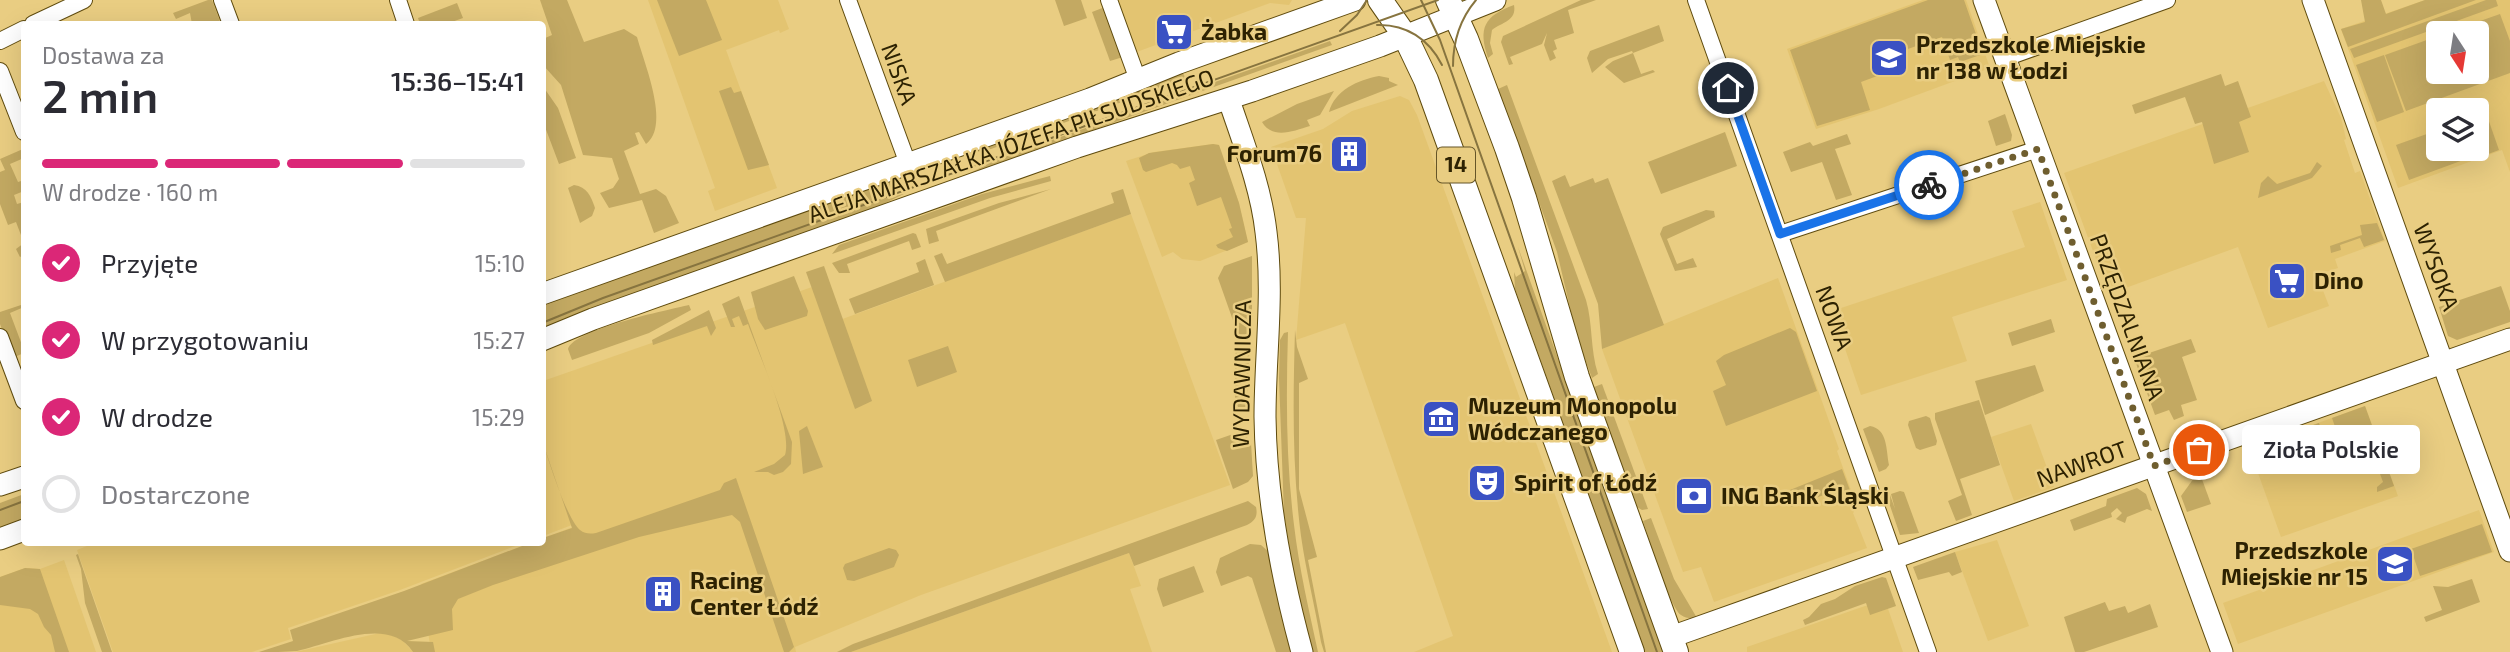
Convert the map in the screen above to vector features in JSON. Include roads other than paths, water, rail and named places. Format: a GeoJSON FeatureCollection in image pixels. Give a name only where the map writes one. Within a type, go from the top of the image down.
{"type":"FeatureCollection","features":[{"type":"Feature","properties":{"kind":"main road","name":"14"},"geometry":{"type":"LineString","coordinates":[[1380,0],[1405,36],[1426,80],[1632,652]]}},
{"type":"Feature","properties":{"kind":"main road","name":"14"},"geometry":{"type":"LineString","coordinates":[[1452,7],[1511,160],[1577,377],[1674,645]]}},
{"type":"Feature","properties":{"kind":"street"},"geometry":{"type":"LineString","coordinates":[[39,21],[84,0]]}},
{"type":"Feature","properties":{"kind":"street"},"geometry":{"type":"LineString","coordinates":[[222,0],[230,21]]}},
{"type":"Feature","properties":{"kind":"street"},"geometry":{"type":"LineString","coordinates":[[398,0],[405,21]]}},
{"type":"Feature","properties":{"kind":"street","name":"NISKA"},"geometry":{"type":"LineString","coordinates":[[848,0],[908,164]]}},
{"type":"Feature","properties":{"kind":"street"},"geometry":{"type":"LineString","coordinates":[[1109,0],[1138,80]]}},
{"type":"Feature","properties":{"kind":"street"},"geometry":{"type":"LineString","coordinates":[[1287,25],[1303,0]]}},
{"type":"Feature","properties":{"kind":"street","name":"ALEJA MARSZAŁKA JÓZEFA PIŁSUDSKIEGO"},"geometry":{"type":"LineString","coordinates":[[546,293],[1090,100],[1355,0]]}},
{"type":"Feature","properties":{"kind":"street","name":"ALEJA MARSZAŁKA JÓZEFA PIŁSUDSKIEGO"},"geometry":{"type":"LineString","coordinates":[[546,338],[593,319],[1077,147],[1229,100],[1405,36],[1452,7],[1495,0]]}},
{"type":"Feature","properties":{"kind":"street","name":"NOWA"},"geometry":{"type":"LineString","coordinates":[[1696,0],[1928,652]]}},
{"type":"Feature","properties":{"kind":"street","name":"PRZĘDZALNIANA"},"geometry":{"type":"LineString","coordinates":[[1984,0],[2222,652]]}},
{"type":"Feature","properties":{"kind":"street"},"geometry":{"type":"LineString","coordinates":[[2005,58],[2167,0]]}},
{"type":"Feature","properties":{"kind":"street","name":"WYSOKA"},"geometry":{"type":"LineString","coordinates":[[2313,0],[2510,551]]}},
{"type":"Feature","properties":{"kind":"street"},"geometry":{"type":"LineString","coordinates":[[0,41],[21,30]]}},
{"type":"Feature","properties":{"kind":"street"},"geometry":{"type":"LineString","coordinates":[[0,71],[21,124]]}},
{"type":"Feature","properties":{"kind":"street","name":"WYDAWNICZA"},"geometry":{"type":"LineString","coordinates":[[1229,100],[1258,195],[1267,236],[1270,284],[1265,416],[1269,488],[1283,578],[1302,652]]}},
{"type":"Feature","properties":{"kind":"street"},"geometry":{"type":"LineString","coordinates":[[1780,234],[2038,149]]}},
{"type":"Feature","properties":{"kind":"street"},"geometry":{"type":"LineString","coordinates":[[0,337],[21,393]]}},
{"type":"Feature","properties":{"kind":"street","name":"NAWROT"},"geometry":{"type":"LineString","coordinates":[[1674,645],[1895,558],[2510,339]]}},
{"type":"Feature","properties":{"kind":"street"},"geometry":{"type":"LineString","coordinates":[[0,485],[21,478]]}},
{"type":"Feature","properties":{"kind":"street"},"geometry":{"type":"LineString","coordinates":[[0,539],[21,531]]}},
{"type":"Feature","properties":{"kind":"tram line"},"geometry":{"type":"LineString","coordinates":[[1340,31],[1357,15],[1367,0]]}},
{"type":"Feature","properties":{"kind":"tram line"},"geometry":{"type":"LineString","coordinates":[[1421,0],[1440,40],[1657,652]]}},
{"type":"Feature","properties":{"kind":"tram line"},"geometry":{"type":"LineString","coordinates":[[546,321],[603,298],[1438,0]]}},
{"type":"Feature","properties":{"kind":"tram line"},"geometry":{"type":"LineString","coordinates":[[1453,66],[1458,31],[1476,0]]}},
{"type":"Feature","properties":{"kind":"tram line"},"geometry":{"type":"LineString","coordinates":[[1377,25],[1398,27],[1416,35],[1437,56],[1442,65]]}},
{"type":"Feature","properties":{"kind":"tram line"},"geometry":{"type":"LineString","coordinates":[[0,510],[21,502]]}},
{"type":"Feature","properties":{"kind":"place","name":"Żabka"},"geometry":{"type":"Point","coordinates":[1174,32]}},
{"type":"Feature","properties":{"kind":"place","name":"Przedszkole Miejskie nr 138 w Łodzi"},"geometry":{"type":"Point","coordinates":[1889,58]}},
{"type":"Feature","properties":{"kind":"place","name":"Forum76"},"geometry":{"type":"Point","coordinates":[1349,154]}},
{"type":"Feature","properties":{"kind":"place","name":"Dino"},"geometry":{"type":"Point","coordinates":[2287,281]}},
{"type":"Feature","properties":{"kind":"place","name":"Muzeum Monopolu Wódczanego"},"geometry":{"type":"Point","coordinates":[1441,419]}},
{"type":"Feature","properties":{"kind":"place","name":"Zioła Polskie"},"geometry":{"type":"Point","coordinates":[2199,450]}},
{"type":"Feature","properties":{"kind":"place","name":"Spirit of Łódź"},"geometry":{"type":"Point","coordinates":[1487,483]}},
{"type":"Feature","properties":{"kind":"place","name":"ING Bank Śląski"},"geometry":{"type":"Point","coordinates":[1694,496]}},
{"type":"Feature","properties":{"kind":"place","name":"Przedszkole Miejskie nr 15"},"geometry":{"type":"Point","coordinates":[2395,564]}},
{"type":"Feature","properties":{"kind":"place","name":"Racing Center Łódź"},"geometry":{"type":"Point","coordinates":[663,594]}}]}
